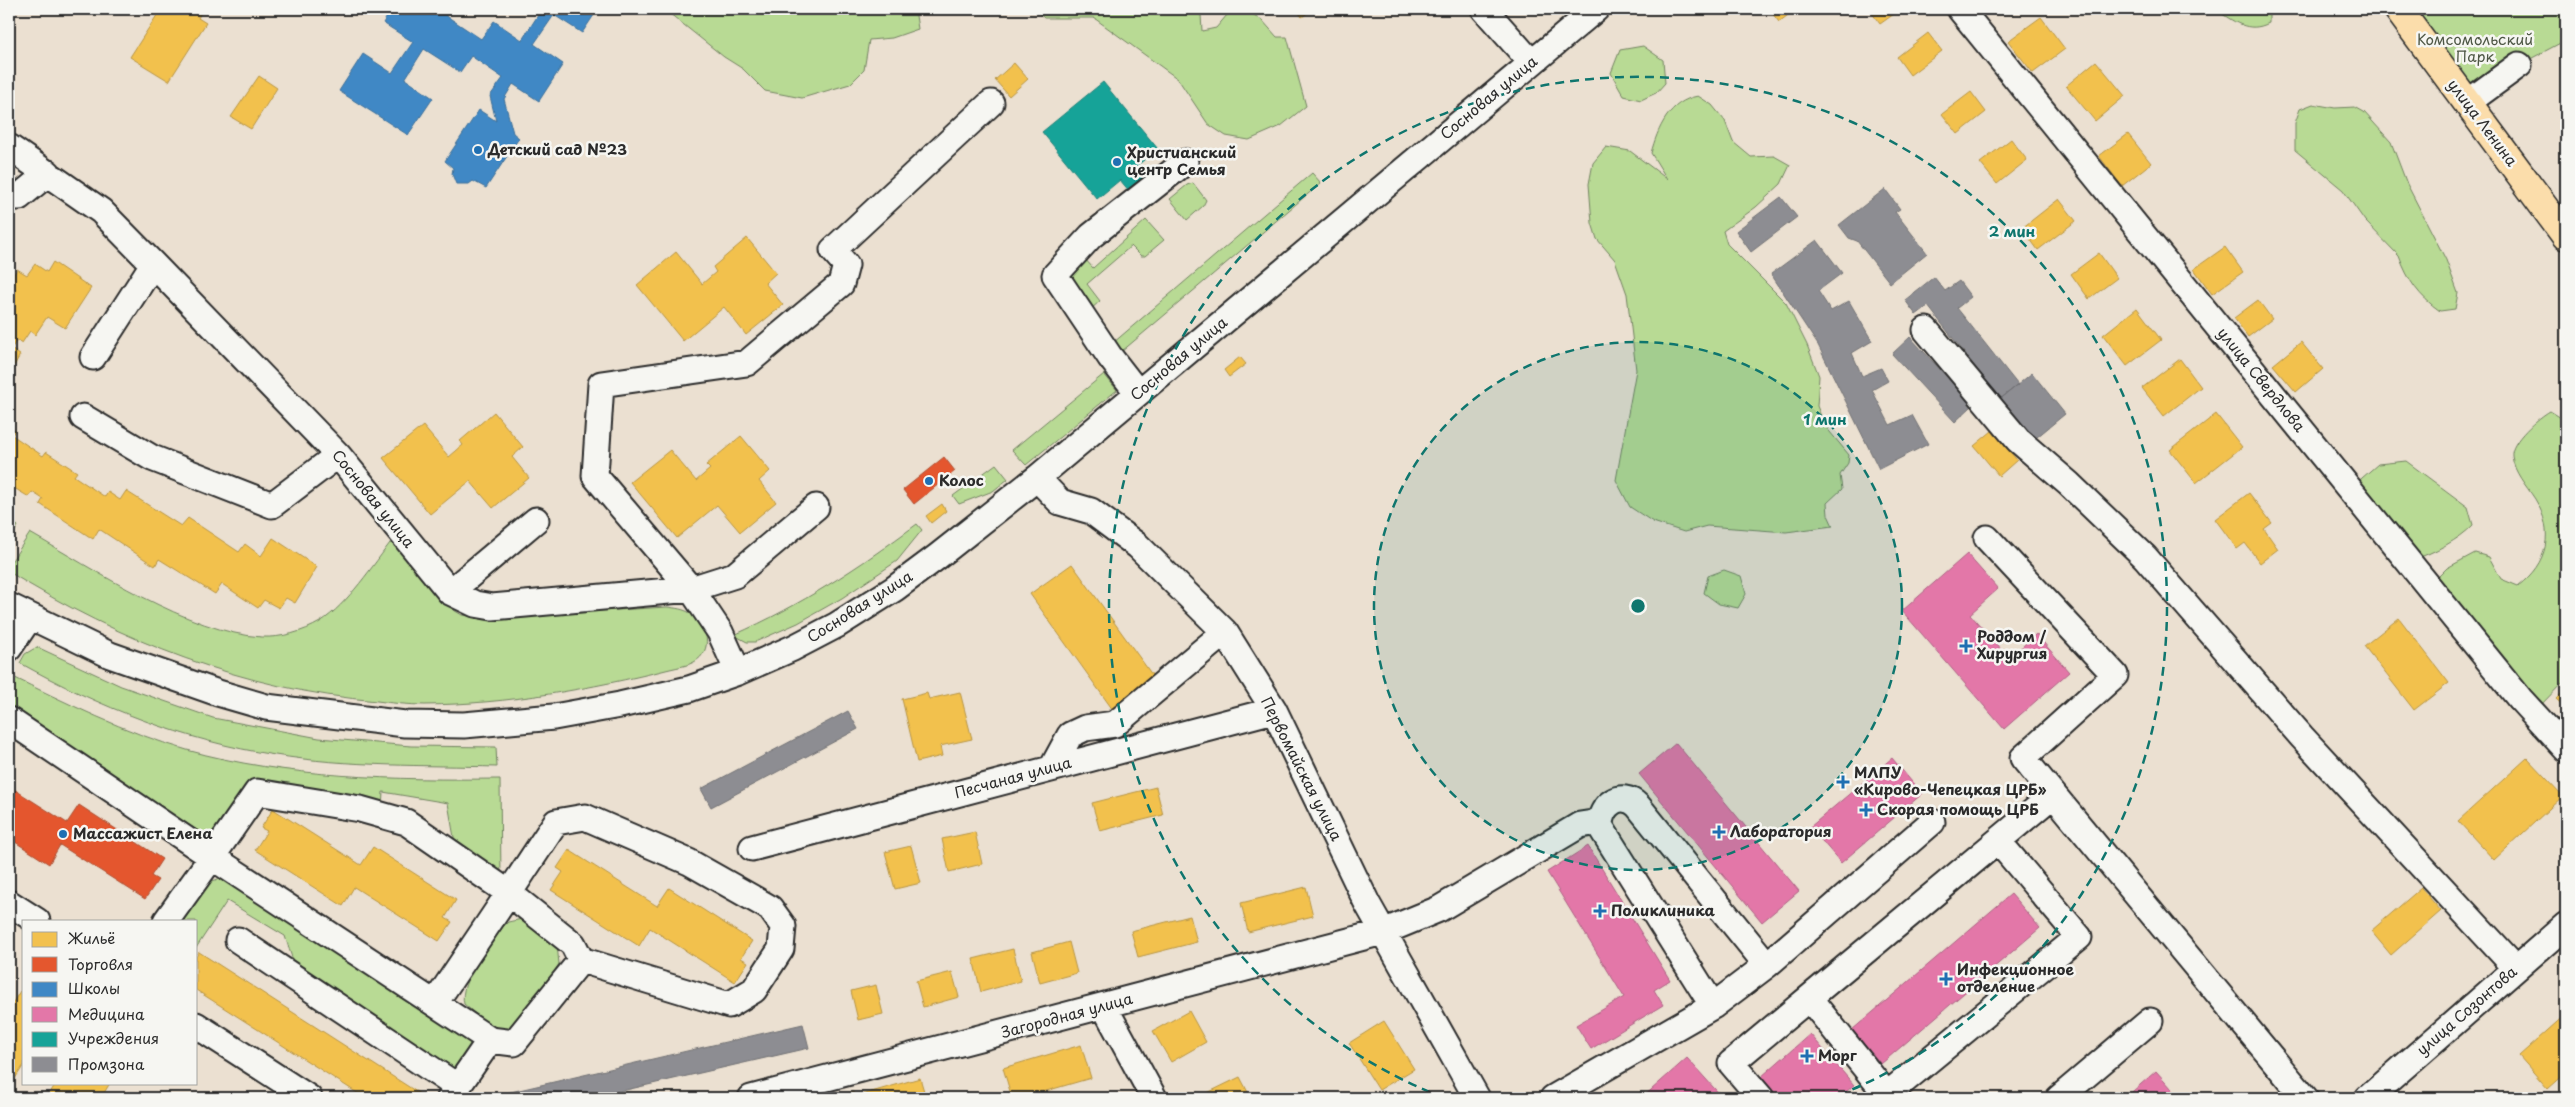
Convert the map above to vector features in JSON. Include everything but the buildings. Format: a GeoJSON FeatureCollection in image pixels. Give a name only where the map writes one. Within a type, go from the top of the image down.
{"type":"FeatureCollection","features":[{"type":"Feature","properties":{"kind":"main road","name":"улица Ленина"},"geometry":{"type":"LineString","coordinates":[[2398,9],[2566,236]]}},
{"type":"Feature","properties":{"kind":"street"},"geometry":{"type":"LineString","coordinates":[[1484,9],[1532,62]]}},
{"type":"Feature","properties":{"kind":"street","name":"Сосновая улица"},"geometry":{"type":"LineString","coordinates":[[19,612],[110,655],[218,693],[266,707],[406,724],[464,725],[554,717],[620,705],[689,689],[738,672],[793,648],[837,625],[894,589],[1037,478],[1596,9]]}},
{"type":"Feature","properties":{"kind":"street","name":"улица Свердлова"},"geometry":{"type":"LineString","coordinates":[[1960,9],[2514,692],[2566,749]]}},
{"type":"Feature","properties":{"kind":"street"},"geometry":{"type":"LineString","coordinates":[[2467,103],[2519,65]]}},
{"type":"Feature","properties":{"kind":"street"},"geometry":{"type":"LineString","coordinates":[[738,672],[720,632],[691,589],[595,476],[601,384],[747,363],[841,284],[846,265],[833,250],[991,103]]}},
{"type":"Feature","properties":{"kind":"street","name":"Сосновая улица"},"geometry":{"type":"LineString","coordinates":[[9,147],[101,211],[338,455],[450,592],[475,604],[492,607],[691,589],[735,576],[816,507]]}},
{"type":"Feature","properties":{"kind":"street"},"geometry":{"type":"LineString","coordinates":[[1138,393],[1106,351],[1055,274],[1091,236],[1185,162]]}},
{"type":"Feature","properties":{"kind":"street"},"geometry":{"type":"LineString","coordinates":[[9,197],[19,197],[48,173]]}},
{"type":"Feature","properties":{"kind":"street"},"geometry":{"type":"LineString","coordinates":[[93,357],[154,264]]}},
{"type":"Feature","properties":{"kind":"street"},"geometry":{"type":"LineString","coordinates":[[1926,330],[2018,440],[2069,484],[2145,556],[2302,737],[2516,968]]}},
{"type":"Feature","properties":{"kind":"street"},"geometry":{"type":"LineString","coordinates":[[83,417],[152,458],[272,505],[338,455]]}},
{"type":"Feature","properties":{"kind":"street","name":"Первомайская улица"},"geometry":{"type":"LineString","coordinates":[[1037,478],[1060,502],[1091,511],[1138,546],[1225,632],[1274,710],[1384,932],[1477,1098]]}},
{"type":"Feature","properties":{"kind":"street"},"geometry":{"type":"LineString","coordinates":[[450,592],[536,520]]}},
{"type":"Feature","properties":{"kind":"street"},"geometry":{"type":"LineString","coordinates":[[1987,538],[2115,676],[2023,758],[2305,1098]]}},
{"type":"Feature","properties":{"kind":"street"},"geometry":{"type":"LineString","coordinates":[[9,648],[19,612]]}},
{"type":"Feature","properties":{"kind":"street"},"geometry":{"type":"LineString","coordinates":[[1052,768],[1070,735],[1085,728],[1115,724],[1225,632]]}},
{"type":"Feature","properties":{"kind":"street","name":"Песчаная улица"},"geometry":{"type":"LineString","coordinates":[[752,848],[1274,710]]}},
{"type":"Feature","properties":{"kind":"street"},"geometry":{"type":"LineString","coordinates":[[9,720],[212,857],[490,1040],[514,1043],[580,960]]}},
{"type":"Feature","properties":{"kind":"street"},"geometry":{"type":"LineString","coordinates":[[167,920],[257,792],[360,809],[406,822],[509,893],[573,944],[580,960]]}},
{"type":"Feature","properties":{"kind":"street"},"geometry":{"type":"LineString","coordinates":[[1761,1098],[1731,1063],[2053,795]]}},
{"type":"Feature","properties":{"kind":"street"},"geometry":{"type":"LineString","coordinates":[[1713,1006],[1600,826],[1602,814],[1611,803],[1624,797],[1634,802],[1767,964]]}},
{"type":"Feature","properties":{"kind":"street"},"geometry":{"type":"LineString","coordinates":[[435,1003],[556,822],[585,817],[689,862],[770,908],[784,926],[781,949],[754,990],[730,1004],[580,960]]}},
{"type":"Feature","properties":{"kind":"street"},"geometry":{"type":"LineString","coordinates":[[1553,1098],[1713,1006],[1767,964],[1932,822]]}},
{"type":"Feature","properties":{"kind":"street","name":"Загородная улица"},"geometry":{"type":"LineString","coordinates":[[751,1098],[1384,932],[1439,908],[1580,825],[1593,823],[1600,826]]}},
{"type":"Feature","properties":{"kind":"street"},"geometry":{"type":"LineString","coordinates":[[1808,998],[1885,1097],[2079,937],[1998,841]]}},
{"type":"Feature","properties":{"kind":"street"},"geometry":{"type":"LineString","coordinates":[[9,903],[35,920]]}},
{"type":"Feature","properties":{"kind":"street","name":"улица Созонтова"},"geometry":{"type":"LineString","coordinates":[[2368,1098],[2566,925]]}},
{"type":"Feature","properties":{"kind":"street"},"geometry":{"type":"LineString","coordinates":[[238,940],[454,1093],[490,1040]]}},
{"type":"Feature","properties":{"kind":"street"},"geometry":{"type":"LineString","coordinates":[[1104,1006],[1154,1098]]}},
{"type":"Feature","properties":{"kind":"street"},"geometry":{"type":"LineString","coordinates":[[2059,1098],[2150,1021]]}},
{"type":"Feature","properties":{"kind":"street"},"geometry":{"type":"LineString","coordinates":[[198,1026],[309,1098]]}},
{"type":"Feature","properties":{"kind":"green space"},"geometry":{"type":"Polygon","coordinates":[[[664,9],[915,9],[918,29],[892,38],[869,40],[864,70],[850,84],[802,98],[765,91],[743,69],[724,57],[664,9]]]}},
{"type":"Feature","properties":{"kind":"green space"},"geometry":{"type":"Polygon","coordinates":[[[1034,9],[1204,9],[1201,15],[1202,31],[1216,28],[1227,15],[1244,9],[1262,20],[1277,37],[1287,37],[1306,106],[1281,126],[1249,140],[1226,136],[1208,124],[1178,79],[1094,18],[1044,18],[1034,9]]]}},
{"type":"Feature","properties":{"kind":"green space"},"geometry":{"type":"Polygon","coordinates":[[[2215,9],[2269,9],[2269,23],[2261,26],[2247,27],[2234,22],[2215,9]]]}},
{"type":"Feature","properties":{"kind":"green space","name":"Комсомольский Парк"},"geometry":{"type":"Polygon","coordinates":[[[2398,9],[2566,9],[2566,40],[2519,65],[2467,103],[2398,9]]]}},
{"type":"Feature","properties":{"kind":"green space"},"geometry":{"type":"Polygon","coordinates":[[[1643,46],[1663,60],[1665,83],[1656,93],[1641,100],[1624,96],[1611,73],[1620,50],[1643,46]]]}},
{"type":"Feature","properties":{"kind":"green space"},"geometry":{"type":"Polygon","coordinates":[[[1698,96],[1712,105],[1725,121],[1733,142],[1751,157],[1774,156],[1790,165],[1781,184],[1756,207],[1723,231],[1727,244],[1786,303],[1807,345],[1819,376],[1817,406],[1825,426],[1849,455],[1848,463],[1840,475],[1842,489],[1827,503],[1828,515],[1833,526],[1786,532],[1707,526],[1684,532],[1653,522],[1630,507],[1616,480],[1636,370],[1627,294],[1615,260],[1597,239],[1592,223],[1589,184],[1593,163],[1606,147],[1630,151],[1667,179],[1651,153],[1657,134],[1672,110],[1688,99],[1698,96]]]}},
{"type":"Feature","properties":{"kind":"green space"},"geometry":{"type":"Polygon","coordinates":[[[2313,104],[2335,108],[2355,107],[2364,112],[2391,142],[2407,184],[2446,260],[2458,293],[2455,309],[2440,311],[2426,300],[2410,280],[2399,256],[2365,221],[2343,190],[2295,150],[2295,123],[2300,109],[2313,104]]]}},
{"type":"Feature","properties":{"kind":"green space"},"geometry":{"type":"Polygon","coordinates":[[[1312,173],[1321,183],[1121,352],[1113,343],[1312,173]]]}},
{"type":"Feature","properties":{"kind":"green space"},"geometry":{"type":"Polygon","coordinates":[[[1193,183],[1206,200],[1203,206],[1187,220],[1170,199],[1187,185],[1193,183]]]}},
{"type":"Feature","properties":{"kind":"green space"},"geometry":{"type":"Polygon","coordinates":[[[1146,220],[1164,240],[1145,256],[1141,256],[1131,246],[1087,284],[1100,301],[1090,310],[1070,278],[1084,258],[1093,268],[1146,220]]]}},
{"type":"Feature","properties":{"kind":"green space"},"geometry":{"type":"Polygon","coordinates":[[[1104,374],[1117,390],[1026,465],[1012,450],[1104,374]]]}},
{"type":"Feature","properties":{"kind":"green space"},"geometry":{"type":"Polygon","coordinates":[[[2550,411],[2566,421],[2566,554],[2564,560],[2566,563],[2566,679],[2538,708],[2523,715],[2509,708],[2432,583],[2447,568],[2475,553],[2489,557],[2501,579],[2518,586],[2536,567],[2542,557],[2545,546],[2545,523],[2535,499],[2518,473],[2512,456],[2520,437],[2550,411]]]}},
{"type":"Feature","properties":{"kind":"green space"},"geometry":{"type":"Polygon","coordinates":[[[2406,461],[2468,507],[2473,525],[2461,536],[2429,554],[2414,559],[2354,485],[2378,464],[2406,461]]]}},
{"type":"Feature","properties":{"kind":"green space"},"geometry":{"type":"Polygon","coordinates":[[[996,464],[1008,479],[993,491],[959,504],[953,496],[996,464]]]}},
{"type":"Feature","properties":{"kind":"green space"},"geometry":{"type":"Polygon","coordinates":[[[9,519],[18,526],[9,541],[9,519]]]}},
{"type":"Feature","properties":{"kind":"green space"},"geometry":{"type":"Polygon","coordinates":[[[917,524],[922,530],[897,561],[842,598],[798,623],[755,642],[747,642],[734,635],[829,585],[917,524]]]}},
{"type":"Feature","properties":{"kind":"green space"},"geometry":{"type":"Polygon","coordinates":[[[30,533],[143,597],[204,624],[234,633],[262,637],[277,636],[299,631],[320,622],[350,595],[393,539],[452,609],[462,615],[486,618],[667,607],[685,611],[696,618],[704,631],[706,645],[700,657],[694,662],[685,665],[549,694],[487,702],[419,705],[328,695],[279,686],[232,674],[185,658],[95,620],[51,597],[9,572],[9,565],[30,533]]]}},
{"type":"Feature","properties":{"kind":"green space"},"geometry":{"type":"Polygon","coordinates":[[[1724,570],[1741,576],[1746,594],[1738,608],[1719,604],[1704,593],[1708,576],[1724,570]]]}},
{"type":"Feature","properties":{"kind":"green space"},"geometry":{"type":"Polygon","coordinates":[[[37,647],[121,686],[213,718],[319,738],[411,746],[496,747],[497,767],[330,762],[275,755],[208,741],[112,708],[20,663],[25,654],[37,647]]]}},
{"type":"Feature","properties":{"kind":"green space"},"geometry":{"type":"Polygon","coordinates":[[[9,675],[141,735],[187,750],[225,759],[303,772],[382,778],[500,779],[501,881],[456,849],[448,803],[383,792],[382,808],[257,785],[212,840],[9,707],[9,675]]]}},
{"type":"Feature","properties":{"kind":"green space"},"geometry":{"type":"Polygon","coordinates":[[[218,879],[226,879],[463,1033],[474,1045],[464,1067],[453,1071],[295,967],[285,936],[227,901],[198,945],[198,920],[178,920],[207,883],[218,879]]]}},
{"type":"Feature","properties":{"kind":"green space"},"geometry":{"type":"Polygon","coordinates":[[[522,919],[531,922],[557,945],[559,964],[518,1027],[513,1031],[493,1029],[464,1004],[463,995],[470,974],[502,928],[508,922],[522,919]]]}},
{"type":"Feature","properties":{"kind":"place","name":"Детский сад №23"},"geometry":{"type":"Point","coordinates":[478,150]}},
{"type":"Feature","properties":{"kind":"place","name":"Христианский центр Семья"},"geometry":{"type":"Point","coordinates":[1117,162]}},
{"type":"Feature","properties":{"kind":"place","name":"Колос"},"geometry":{"type":"Point","coordinates":[929,481]}},
{"type":"Feature","properties":{"kind":"place","name":"Роддом / Хирургия"},"geometry":{"type":"Point","coordinates":[1966,646]}},
{"type":"Feature","properties":{"kind":"place","name":"МЛПУ «Кирово-Чепецкая ЦРБ»"},"geometry":{"type":"Point","coordinates":[1843,782]}},
{"type":"Feature","properties":{"kind":"place","name":"Скорая помощь ЦРБ"},"geometry":{"type":"Point","coordinates":[1866,810]}},
{"type":"Feature","properties":{"kind":"place","name":"Лаборатория"},"geometry":{"type":"Point","coordinates":[1719,832]}},
{"type":"Feature","properties":{"kind":"place","name":"Массажист Елена"},"geometry":{"type":"Point","coordinates":[63,834]}},
{"type":"Feature","properties":{"kind":"place","name":"Поликлиника"},"geometry":{"type":"Point","coordinates":[1600,911]}},
{"type":"Feature","properties":{"kind":"place","name":"Инфекционное отделение"},"geometry":{"type":"Point","coordinates":[1946,979]}},
{"type":"Feature","properties":{"kind":"place","name":"Морг"},"geometry":{"type":"Point","coordinates":[1807,1056]}}]}
